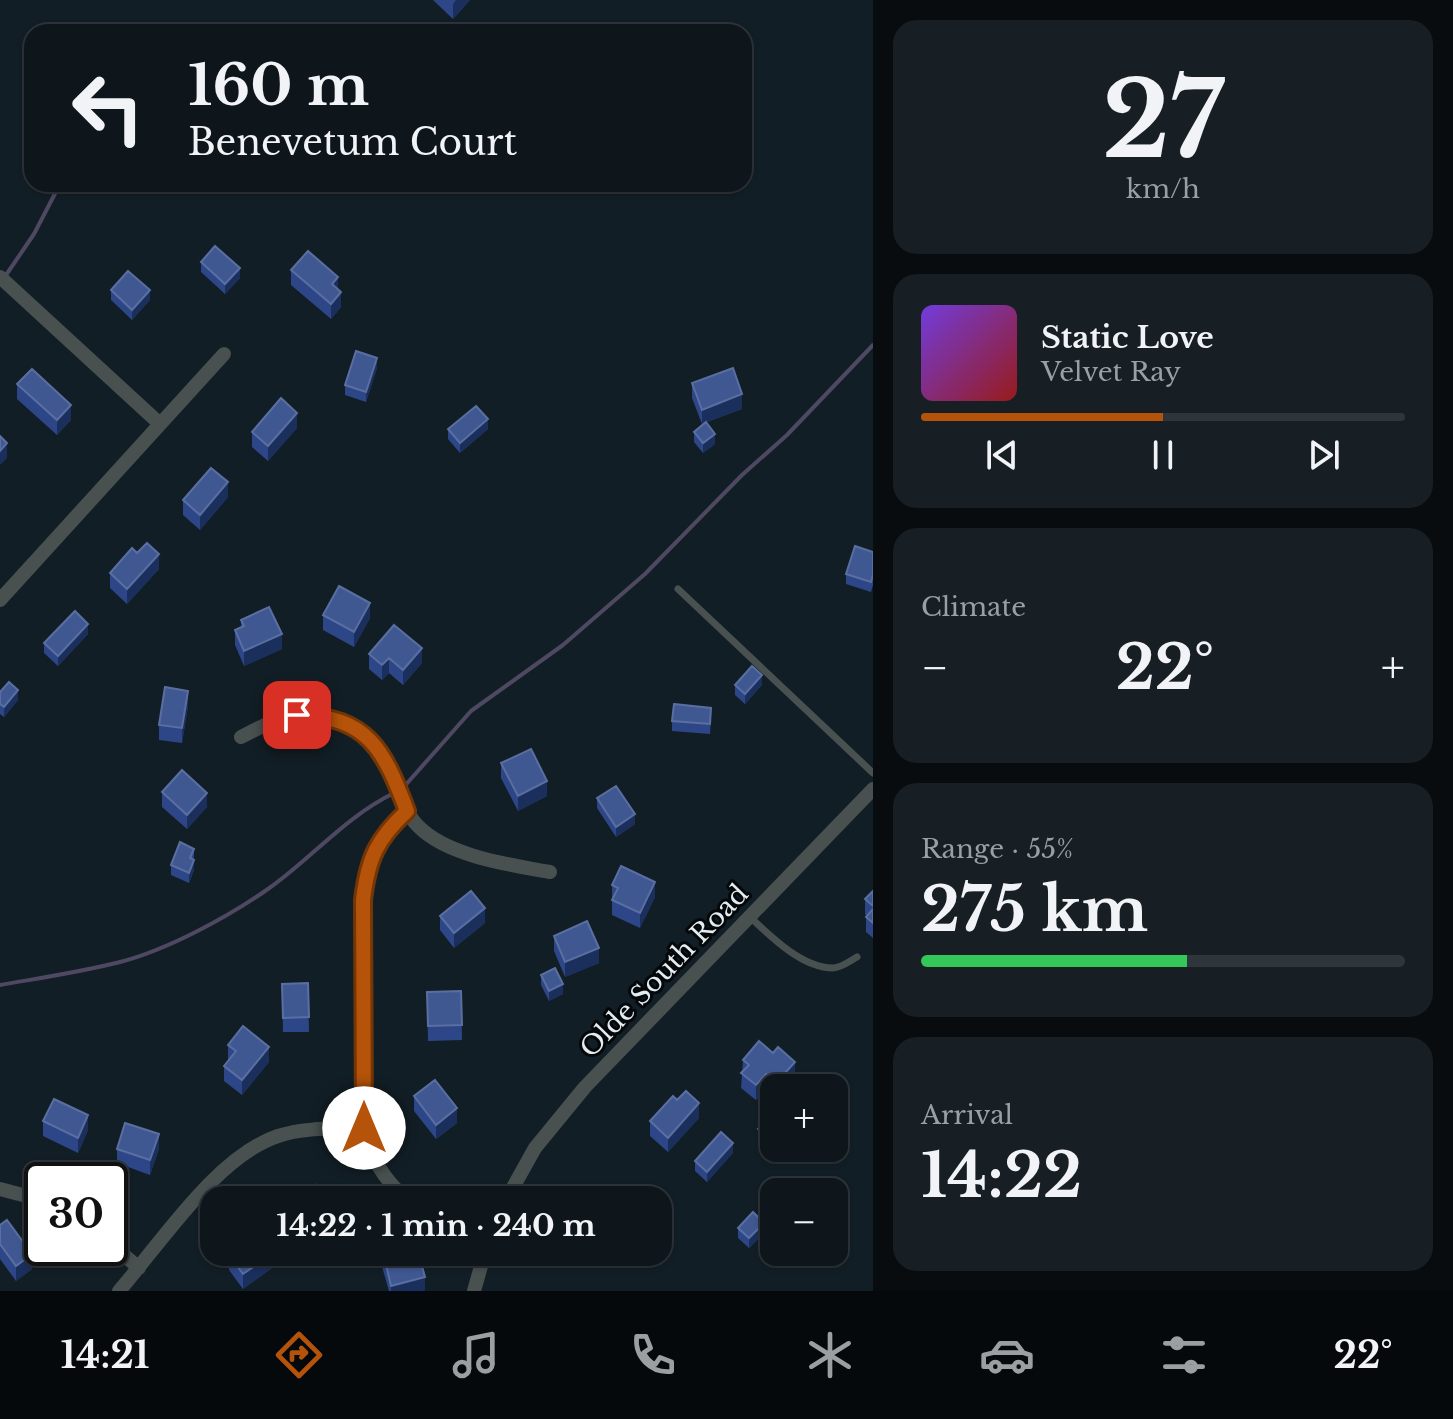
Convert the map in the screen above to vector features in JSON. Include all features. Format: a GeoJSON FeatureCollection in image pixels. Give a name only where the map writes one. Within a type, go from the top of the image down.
{"type":"FeatureCollection","features":[{"type":"Feature","properties":{"kind":"street"},"geometry":{"type":"LineString","coordinates":[[0,277],[160,424]]}},
{"type":"Feature","properties":{"kind":"street"},"geometry":{"type":"LineString","coordinates":[[0,600],[224,354]]}},
{"type":"Feature","properties":{"kind":"street"},"geometry":{"type":"LineString","coordinates":[[241,737],[274,721],[297,715],[325,715],[348,723],[371,740],[387,763],[407,811],[418,826],[439,841],[472,854],[550,872]]}},
{"type":"Feature","properties":{"kind":"street","name":"Olde South Road"},"geometry":{"type":"LineString","coordinates":[[514,1186],[535,1148],[585,1087],[873,789]]}},
{"type":"Feature","properties":{"kind":"street"},"geometry":{"type":"LineString","coordinates":[[392,1186],[373,1161],[364,1128],[363,900],[366,874],[375,849],[387,830],[407,811]]}},
{"type":"Feature","properties":{"kind":"street"},"geometry":{"type":"LineString","coordinates":[[119,1291],[207,1188],[243,1154],[276,1137],[303,1131],[364,1128]]}},
{"type":"Feature","properties":{"kind":"street"},"geometry":{"type":"LineString","coordinates":[[0,1189],[24,1195]]}},
{"type":"Feature","properties":{"kind":"street"},"geometry":{"type":"LineString","coordinates":[[128,1259],[139,1268]]}},
{"type":"Feature","properties":{"kind":"street"},"geometry":{"type":"LineString","coordinates":[[474,1291],[481,1266]]}},
{"type":"Feature","properties":{"kind":"lane"},"geometry":{"type":"LineString","coordinates":[[678,589],[873,773]]}},
{"type":"Feature","properties":{"kind":"lane"},"geometry":{"type":"LineString","coordinates":[[750,917],[799,957],[833,968],[857,957]]}},
{"type":"Feature","properties":{"kind":"building"},"geometry":{"type":"Polygon","coordinates":[[[215,246],[240,268],[225,284],[201,262],[215,246]]]}},
{"type":"Feature","properties":{"kind":"building"},"geometry":{"type":"Polygon","coordinates":[[[308,251],[338,277],[332,284],[341,292],[331,304],[291,270],[308,251]]]}},
{"type":"Feature","properties":{"kind":"building"},"geometry":{"type":"Polygon","coordinates":[[[128,271],[150,290],[132,310],[111,290],[128,271]]]}},
{"type":"Feature","properties":{"kind":"building"},"geometry":{"type":"Polygon","coordinates":[[[356,351],[377,358],[366,392],[345,385],[356,351]]]}},
{"type":"Feature","properties":{"kind":"building"},"geometry":{"type":"Polygon","coordinates":[[[733,368],[742,394],[702,410],[692,383],[733,368]]]}},
{"type":"Feature","properties":{"kind":"building"},"geometry":{"type":"Polygon","coordinates":[[[32,369],[71,405],[57,420],[17,384],[32,369]]]}},
{"type":"Feature","properties":{"kind":"building"},"geometry":{"type":"Polygon","coordinates":[[[281,398],[297,413],[268,446],[252,432],[281,398]]]}},
{"type":"Feature","properties":{"kind":"building"},"geometry":{"type":"Polygon","coordinates":[[[476,406],[488,419],[460,443],[448,429],[476,406]]]}},
{"type":"Feature","properties":{"kind":"building"},"geometry":{"type":"Polygon","coordinates":[[[706,422],[715,434],[703,443],[694,432],[706,422]]]}},
{"type":"Feature","properties":{"kind":"building"},"geometry":{"type":"Polygon","coordinates":[[[0,436],[7,443],[0,451],[0,436]]]}},
{"type":"Feature","properties":{"kind":"building"},"geometry":{"type":"Polygon","coordinates":[[[211,468],[228,482],[200,515],[183,500],[211,468]]]}},
{"type":"Feature","properties":{"kind":"building"},"geometry":{"type":"Polygon","coordinates":[[[147,543],[159,554],[127,589],[110,573],[132,548],[137,553],[147,543]]]}},
{"type":"Feature","properties":{"kind":"building"},"geometry":{"type":"Polygon","coordinates":[[[855,546],[873,552],[871,582],[846,574],[855,546]]]}},
{"type":"Feature","properties":{"kind":"building"},"geometry":{"type":"Polygon","coordinates":[[[339,586],[370,603],[354,632],[323,615],[339,586]]]}},
{"type":"Feature","properties":{"kind":"building"},"geometry":{"type":"Polygon","coordinates":[[[269,607],[282,634],[244,651],[235,630],[244,626],[241,620],[269,607]]]}},
{"type":"Feature","properties":{"kind":"building"},"geometry":{"type":"Polygon","coordinates":[[[75,611],[88,624],[58,656],[44,643],[75,611]]]}},
{"type":"Feature","properties":{"kind":"building"},"geometry":{"type":"Polygon","coordinates":[[[394,625],[422,648],[403,670],[389,658],[382,665],[369,654],[394,625]]]}},
{"type":"Feature","properties":{"kind":"building"},"geometry":{"type":"Polygon","coordinates":[[[752,666],[762,675],[745,694],[735,685],[752,666]]]}},
{"type":"Feature","properties":{"kind":"building"},"geometry":{"type":"Polygon","coordinates":[[[9,682],[18,690],[4,707],[0,704],[0,692],[9,682]]]}},
{"type":"Feature","properties":{"kind":"building"},"geometry":{"type":"Polygon","coordinates":[[[165,687],[188,691],[182,728],[159,725],[165,687]]]}},
{"type":"Feature","properties":{"kind":"building"},"geometry":{"type":"Polygon","coordinates":[[[674,704],[711,708],[710,724],[672,721],[674,704]]]}},
{"type":"Feature","properties":{"kind":"building"},"geometry":{"type":"Polygon","coordinates":[[[531,749],[547,781],[518,796],[501,763],[531,749]]]}},
{"type":"Feature","properties":{"kind":"building"},"geometry":{"type":"Polygon","coordinates":[[[182,770],[207,793],[187,815],[162,792],[182,770]]]}},
{"type":"Feature","properties":{"kind":"building"},"geometry":{"type":"Polygon","coordinates":[[[616,786],[635,814],[616,827],[597,798],[616,786]]]}},
{"type":"Feature","properties":{"kind":"building"},"geometry":{"type":"Polygon","coordinates":[[[180,842],[194,849],[189,873],[171,865],[180,842]]]}},
{"type":"Feature","properties":{"kind":"building"},"geometry":{"type":"Polygon","coordinates":[[[621,866],[655,882],[640,913],[612,900],[618,888],[612,885],[621,866]]]}},
{"type":"Feature","properties":{"kind":"building"},"geometry":{"type":"Polygon","coordinates":[[[471,891],[485,908],[454,933],[440,916],[471,891]]]}},
{"type":"Feature","properties":{"kind":"building"},"geometry":{"type":"Polygon","coordinates":[[[873,891],[873,906],[865,899],[873,891]]]}},
{"type":"Feature","properties":{"kind":"building"},"geometry":{"type":"Polygon","coordinates":[[[873,909],[873,923],[866,917],[873,909]]]}},
{"type":"Feature","properties":{"kind":"building"},"geometry":{"type":"Polygon","coordinates":[[[587,921],[599,948],[565,962],[554,936],[587,921]]]}},
{"type":"Feature","properties":{"kind":"building"},"geometry":{"type":"Polygon","coordinates":[[[555,968],[563,984],[549,991],[541,975],[555,968]]]}},
{"type":"Feature","properties":{"kind":"building"},"geometry":{"type":"Polygon","coordinates":[[[308,983],[309,1017],[283,1018],[282,984],[308,983]]]}},
{"type":"Feature","properties":{"kind":"building"},"geometry":{"type":"Polygon","coordinates":[[[461,991],[462,1025],[428,1026],[427,992],[461,991]]]}},
{"type":"Feature","properties":{"kind":"building"},"geometry":{"type":"Polygon","coordinates":[[[243,1026],[269,1047],[242,1080],[224,1066],[236,1051],[228,1045],[243,1026]]]}},
{"type":"Feature","properties":{"kind":"building"},"geometry":{"type":"Polygon","coordinates":[[[759,1041],[773,1053],[778,1047],[795,1062],[784,1074],[760,1074],[756,1085],[741,1073],[749,1065],[743,1060],[759,1041]]]}},
{"type":"Feature","properties":{"kind":"building"},"geometry":{"type":"Polygon","coordinates":[[[435,1080],[457,1108],[436,1125],[414,1096],[435,1080]]]}},
{"type":"Feature","properties":{"kind":"building"},"geometry":{"type":"Polygon","coordinates":[[[686,1091],[699,1103],[668,1138],[650,1121],[673,1096],[677,1100],[686,1091]]]}},
{"type":"Feature","properties":{"kind":"building"},"geometry":{"type":"Polygon","coordinates":[[[54,1099],[88,1115],[78,1138],[43,1121],[54,1099]]]}},
{"type":"Feature","properties":{"kind":"building"},"geometry":{"type":"Polygon","coordinates":[[[125,1123],[159,1134],[150,1160],[117,1149],[125,1123]]]}},
{"type":"Feature","properties":{"kind":"building"},"geometry":{"type":"Polygon","coordinates":[[[721,1132],[733,1143],[707,1172],[695,1161],[721,1132]]]}},
{"type":"Feature","properties":{"kind":"building"},"geometry":{"type":"Polygon","coordinates":[[[753,1212],[760,1219],[760,1227],[749,1238],[738,1228],[753,1212]]]}},
{"type":"Feature","properties":{"kind":"building"},"geometry":{"type":"Polygon","coordinates":[[[7,1220],[24,1243],[24,1260],[16,1266],[0,1244],[0,1225],[7,1220]]]}},
{"type":"Feature","properties":{"kind":"building"},"geometry":{"type":"Polygon","coordinates":[[[237,1266],[255,1266],[243,1274],[237,1266]]]}},
{"type":"Feature","properties":{"kind":"building"},"geometry":{"type":"Polygon","coordinates":[[[386,1266],[422,1266],[425,1277],[391,1286],[386,1266]]]}},
{"type":"Feature","properties":{"kind":"waterway"},"geometry":{"type":"LineString","coordinates":[[4,278],[34,234],[56,192]]}},
{"type":"Feature","properties":{"kind":"waterway"},"geometry":{"type":"LineString","coordinates":[[402,789],[471,711],[563,645],[645,574],[742,475],[787,435],[873,345]]}},
{"type":"Feature","properties":{"kind":"waterway"},"geometry":{"type":"LineString","coordinates":[[0,985],[120,962],[197,932],[268,889],[344,826],[394,793]]}},
{"type":"Feature","properties":{"kind":"route"},"geometry":{"type":"LineString","coordinates":[[297,715],[325,715],[348,723],[371,740],[387,763],[407,811],[387,830],[375,849],[366,874],[363,900],[364,1128]]}}]}
